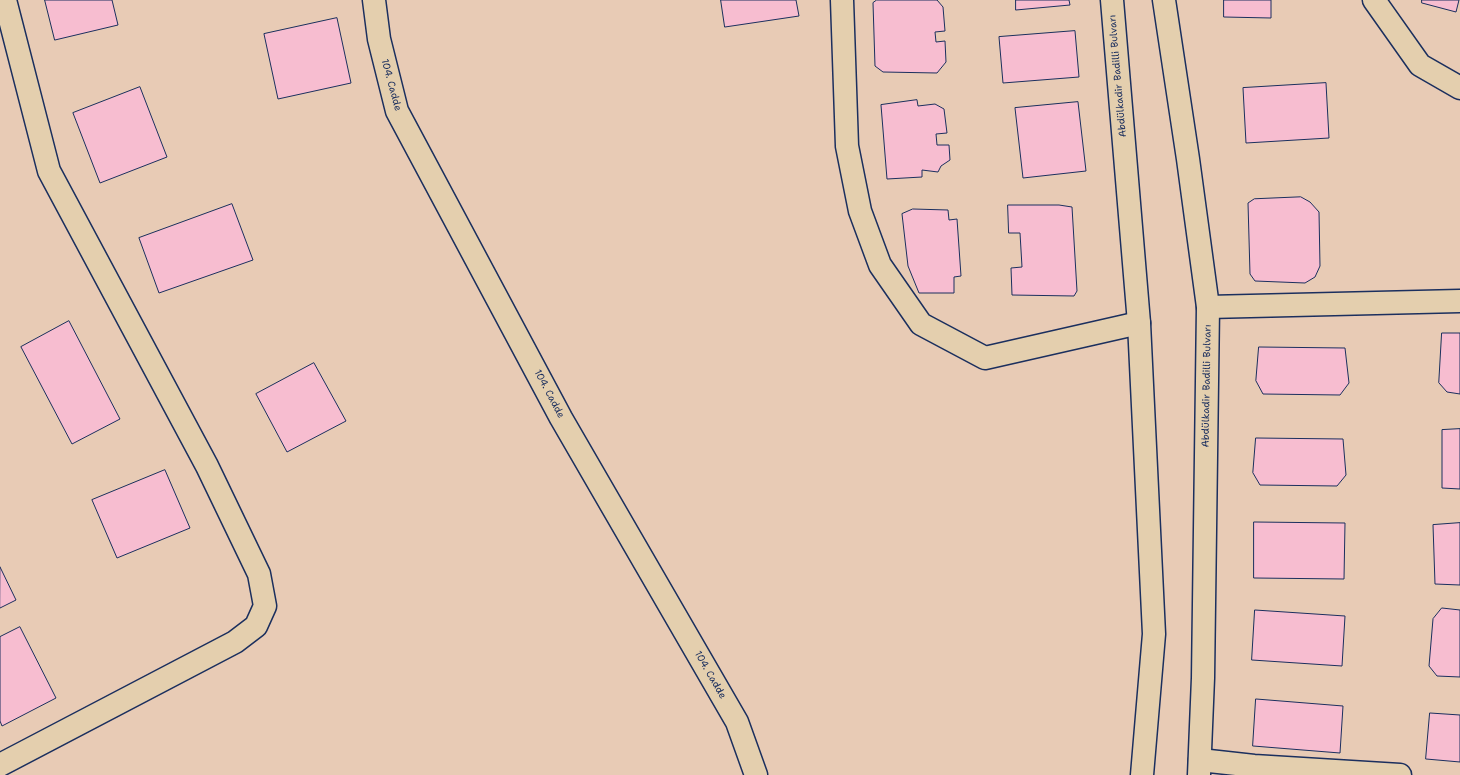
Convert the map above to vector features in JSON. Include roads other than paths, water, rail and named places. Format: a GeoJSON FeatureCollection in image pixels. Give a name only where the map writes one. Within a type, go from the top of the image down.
{"type":"FeatureCollection","features":[{"type":"Feature","properties":{"kind":"street","name":"104. Cadde"},"geometry":{"type":"LineString","coordinates":[[374,0],[379,39],[397,111],[561,418],[738,722],[756,775]]}},
{"type":"Feature","properties":{"kind":"street"},"geometry":{"type":"LineString","coordinates":[[842,0],[847,146],[860,211],[880,265],[921,324],[985,358],[1139,323]]}},
{"type":"Feature","properties":{"kind":"street","name":"Abdülkadir Badilli Bulvarı"},"geometry":{"type":"LineString","coordinates":[[1112,0],[1139,323],[1154,634],[1142,775]]}},
{"type":"Feature","properties":{"kind":"street","name":"Abdülkadir Badilli Bulvarı"},"geometry":{"type":"LineString","coordinates":[[1164,0],[1208,307],[1203,678],[1200,768]]}},
{"type":"Feature","properties":{"kind":"street"},"geometry":{"type":"LineString","coordinates":[[1374,0],[1420,65],[1460,88]]}},
{"type":"Feature","properties":{"kind":"street"},"geometry":{"type":"LineString","coordinates":[[0,765],[234,642],[256,626],[264,606],[259,574],[207,466],[49,171],[4,5]]}},
{"type":"Feature","properties":{"kind":"street"},"geometry":{"type":"LineString","coordinates":[[1208,307],[1460,301]]}},
{"type":"Feature","properties":{"kind":"street"},"geometry":{"type":"LineString","coordinates":[[1200,768],[1254,766],[1400,775]]}}]}
